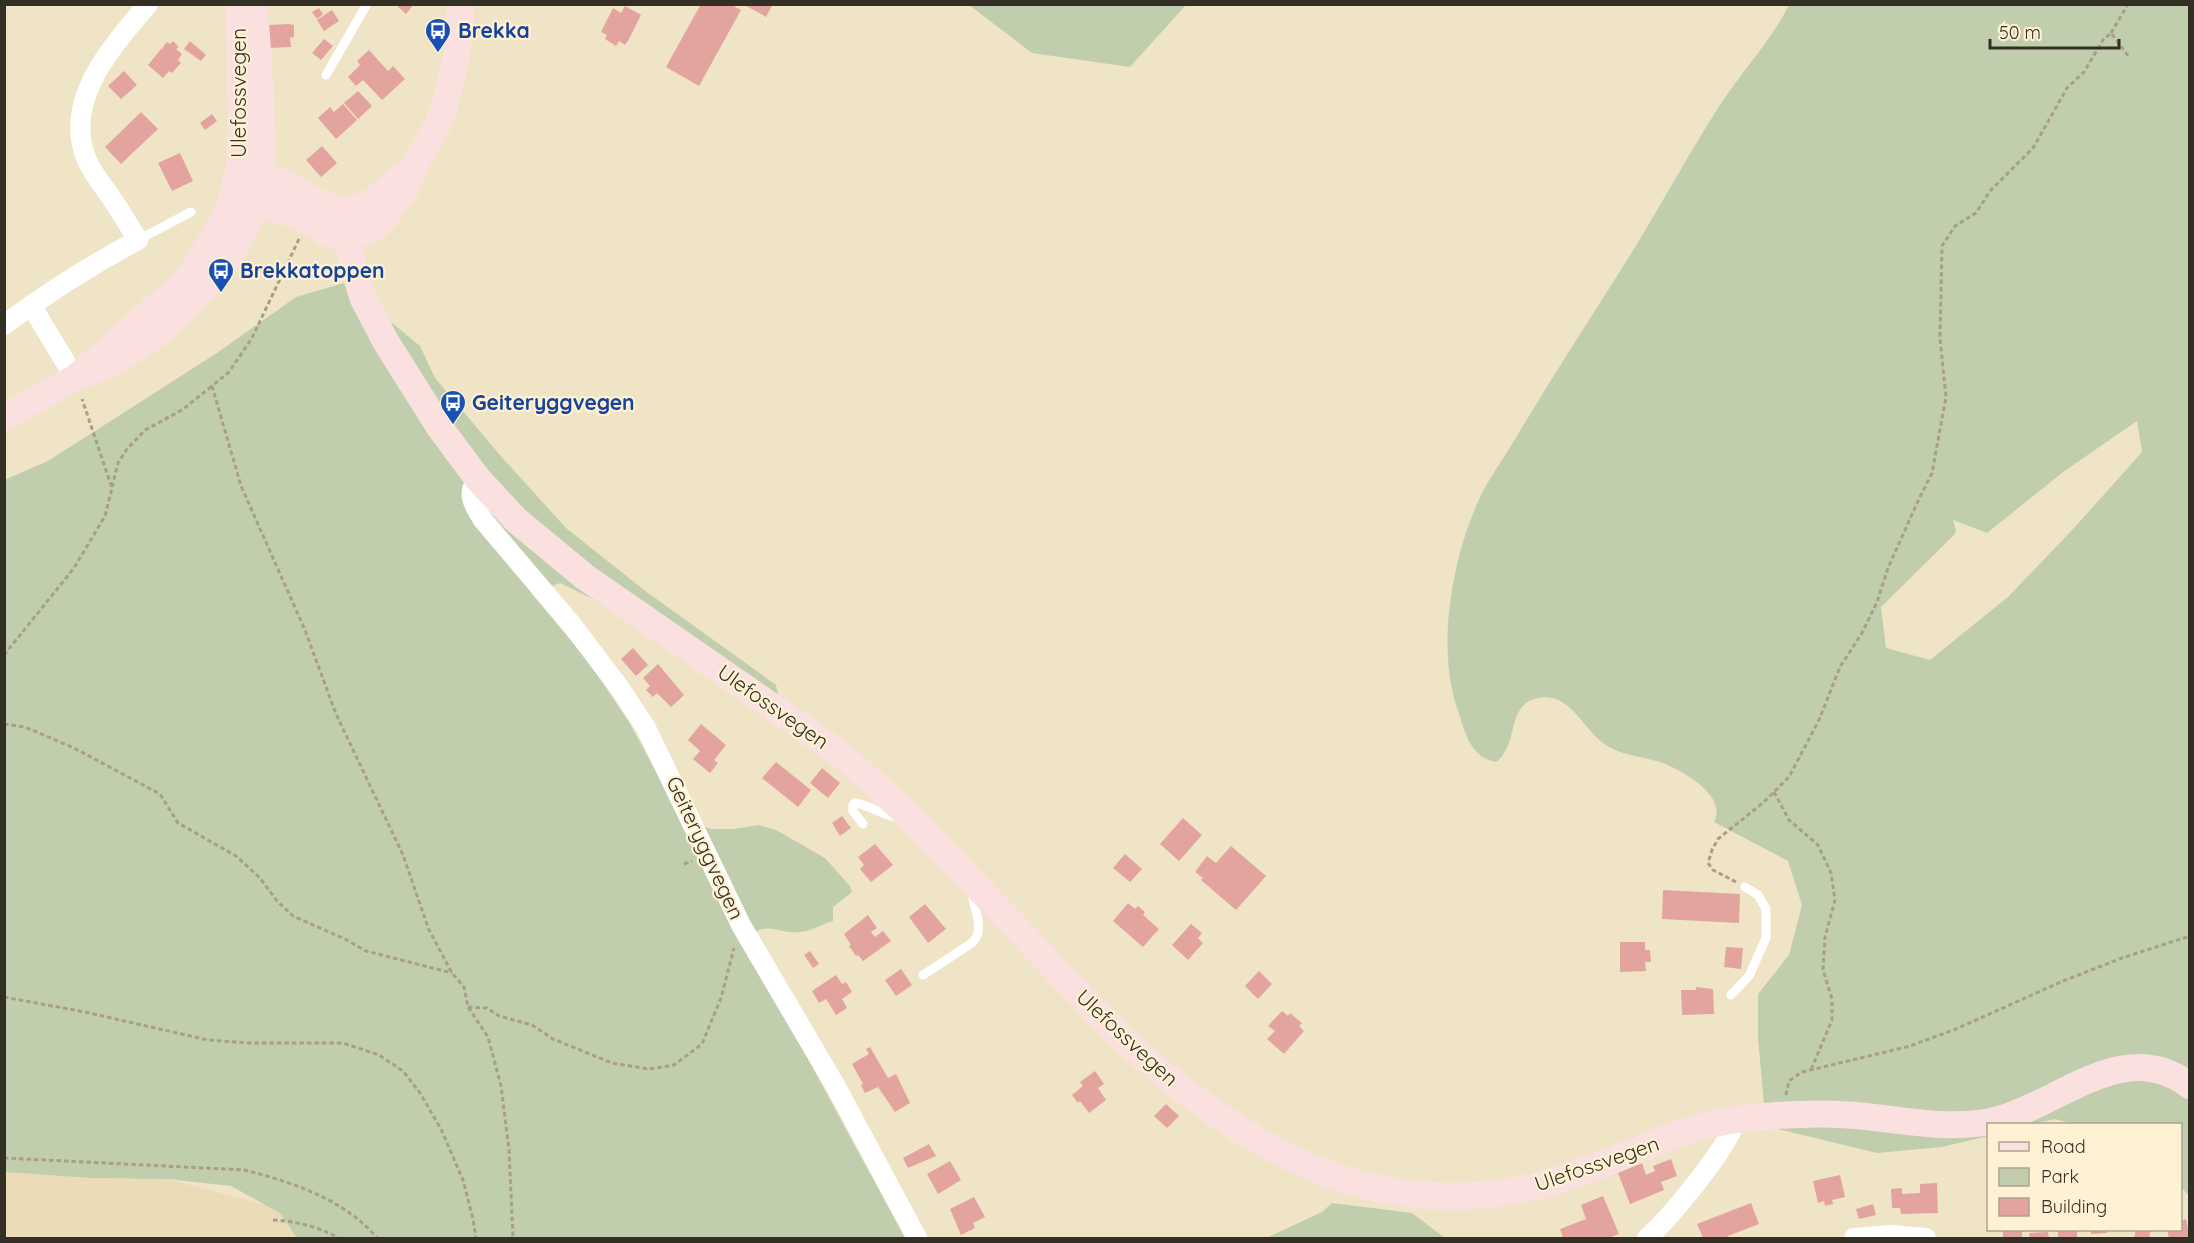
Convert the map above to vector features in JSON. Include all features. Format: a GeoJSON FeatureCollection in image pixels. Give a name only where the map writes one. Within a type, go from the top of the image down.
{"type":"FeatureCollection","features":[{"type":"Feature","properties":{"kind":"street"},"geometry":{"type":"LineString","coordinates":[[4,325],[31,304],[138,240],[86,159],[82,141],[82,121],[85,99],[94,76],[109,51],[148,4]]}},
{"type":"Feature","properties":{"kind":"street","name":"Ulefossvegen"},"geometry":{"type":"LineString","coordinates":[[239,4],[241,146],[251,187]]}},
{"type":"Feature","properties":{"kind":"street","name":"Ulefossvegen"},"geometry":{"type":"LineString","coordinates":[[251,187],[262,122],[254,4]]}},
{"type":"Feature","properties":{"kind":"street"},"geometry":{"type":"LineString","coordinates":[[4,417],[75,378],[163,303],[192,272],[222,223],[251,187],[325,232],[348,237],[376,226],[386,217],[406,189],[416,163],[438,124],[458,55],[461,4]]}},
{"type":"Feature","properties":{"kind":"street"},"geometry":{"type":"LineString","coordinates":[[347,210],[373,201],[416,163]]}},
{"type":"Feature","properties":{"kind":"street","name":"Ulefossvegen"},"geometry":{"type":"LineString","coordinates":[[251,187],[287,186],[329,207],[347,210],[348,237],[356,279],[363,298],[386,342],[440,428],[478,479],[516,520],[585,577],[842,754],[908,815],[1118,1034],[1172,1081],[1230,1124],[1299,1162],[1350,1182],[1395,1193],[1423,1197],[1473,1196],[1516,1190],[1566,1177],[1690,1132],[1735,1120],[1820,1113],[1931,1124],[1977,1124],[2019,1113],[2092,1077],[2126,1068],[2163,1071],[2190,1086]]}},
{"type":"Feature","properties":{"kind":"street"},"geometry":{"type":"LineString","coordinates":[[31,304],[75,378]]}},
{"type":"Feature","properties":{"kind":"street","name":"Geiteryggvegen"},"geometry":{"type":"LineString","coordinates":[[478,479],[472,487],[471,496],[483,520],[572,625],[620,687],[646,728],[741,925],[835,1085],[917,1239]]}},
{"type":"Feature","properties":{"kind":"street"},"geometry":{"type":"LineString","coordinates":[[1647,1239],[1683,1200],[1722,1147],[1733,1130],[1735,1120]]}},
{"type":"Feature","properties":{"kind":"street"},"geometry":{"type":"LineString","coordinates":[[1854,1239],[1890,1235],[1926,1239]]}},
{"type":"Feature","properties":{"kind":"lane"},"geometry":{"type":"LineString","coordinates":[[326,75],[367,4]]}},
{"type":"Feature","properties":{"kind":"lane"},"geometry":{"type":"LineString","coordinates":[[138,240],[191,212]]}},
{"type":"Feature","properties":{"kind":"lane"},"geometry":{"type":"LineString","coordinates":[[863,824],[853,812],[855,803],[898,819],[908,815]]}},
{"type":"Feature","properties":{"kind":"lane"},"geometry":{"type":"LineString","coordinates":[[923,975],[972,943],[977,937],[979,923],[972,902],[972,882]]}},
{"type":"Feature","properties":{"kind":"lane"},"geometry":{"type":"LineString","coordinates":[[1731,995],[1749,976],[1766,938],[1766,909],[1758,895],[1745,887]]}},
{"type":"Feature","properties":{"kind":"path"},"geometry":{"type":"LineString","coordinates":[[1745,887],[1713,870],[1708,863],[1712,850],[1718,838],[1789,777],[1819,720],[1840,668],[1862,633],[1877,602],[1888,568],[1932,473],[1947,397],[1940,338],[1942,246],[1955,226],[1976,213],[1990,191],[2033,148],[2067,88],[2084,72],[2128,4]]}},
{"type":"Feature","properties":{"kind":"path"},"geometry":{"type":"LineString","coordinates":[[2111,33],[2129,57]]}},
{"type":"Feature","properties":{"kind":"path"},"geometry":{"type":"LineString","coordinates":[[4,655],[74,568],[105,516],[118,463],[127,449],[145,430],[182,410],[229,372],[252,338],[297,241],[306,235]]}},
{"type":"Feature","properties":{"kind":"path"},"geometry":{"type":"LineString","coordinates":[[75,378],[112,488]]}},
{"type":"Feature","properties":{"kind":"path"},"geometry":{"type":"LineString","coordinates":[[212,386],[241,486],[305,630],[336,714],[402,855],[429,930],[452,973],[464,987],[468,1007],[488,1037],[501,1086],[509,1149],[513,1239]]}},
{"type":"Feature","properties":{"kind":"path"},"geometry":{"type":"LineString","coordinates":[[4,724],[26,727],[74,748],[160,794],[178,823],[236,856],[260,878],[277,902],[293,916],[366,951],[452,973]]}},
{"type":"Feature","properties":{"kind":"path"},"geometry":{"type":"LineString","coordinates":[[1774,792],[1789,820],[1818,846],[1831,873],[1834,891],[1835,900],[1825,937],[1822,970],[1832,999],[1832,1020],[1811,1070]]}},
{"type":"Feature","properties":{"kind":"path"},"geometry":{"type":"LineString","coordinates":[[468,1007],[487,1008],[499,1016],[532,1025],[553,1039],[612,1063],[649,1069],[674,1065],[702,1044],[721,998],[741,925]]}},
{"type":"Feature","properties":{"kind":"path"},"geometry":{"type":"LineString","coordinates":[[1785,1115],[1786,1088],[1789,1081],[1802,1072],[1910,1046],[1956,1029],[2093,969],[2190,936]]}},
{"type":"Feature","properties":{"kind":"path"},"geometry":{"type":"LineString","coordinates":[[4,997],[85,1012],[208,1040],[249,1043],[315,1041],[343,1043],[379,1055],[403,1071],[420,1093],[441,1129],[463,1180],[476,1239]]}},
{"type":"Feature","properties":{"kind":"path"},"geometry":{"type":"LineString","coordinates":[[4,1158],[244,1170],[315,1193],[338,1205],[359,1220],[377,1239]]}},
{"type":"Feature","properties":{"kind":"path"},"geometry":{"type":"LineString","coordinates":[[273,1220],[294,1221],[339,1239]]}},
{"type":"Feature","properties":{"kind":"shaded area"},"geometry":{"type":"Polygon","coordinates":[[[4,1172],[90,1178],[167,1179],[299,1214],[348,1238],[5,1238],[4,1172]]]}},
{"type":"Feature","properties":{"kind":"green space"},"geometry":{"type":"Polygon","coordinates":[[[969,5],[1186,5],[1130,67],[1032,53],[969,5]]]}},
{"type":"Feature","properties":{"kind":"green space"},"geometry":{"type":"Polygon","coordinates":[[[1789,5],[2189,5],[2189,1196],[2182,1188],[2182,1123],[2069,1123],[2055,1119],[2037,1123],[1987,1123],[1987,1136],[1942,1147],[1877,1153],[1766,1126],[1758,1038],[1758,994],[1789,955],[1802,905],[1788,861],[1714,822],[1717,812],[1715,803],[1692,778],[1663,763],[1624,753],[1603,743],[1573,711],[1556,699],[1546,697],[1526,703],[1516,718],[1503,755],[1496,762],[1480,755],[1475,750],[1464,728],[1451,686],[1448,629],[1456,570],[1472,515],[1483,491],[1720,105],[1765,43],[1789,5]],[[2137,421],[2063,472],[1987,533],[1953,520],[1956,530],[1954,535],[1881,607],[1886,648],[1930,660],[2009,596],[2142,452],[2137,421]]]}},
{"type":"Feature","properties":{"kind":"green space"},"geometry":{"type":"Polygon","coordinates":[[[344,283],[420,346],[435,378],[566,528],[644,590],[776,685],[785,728],[595,600],[560,583],[532,594],[588,661],[629,722],[675,806],[689,821],[711,829],[733,829],[759,825],[776,830],[825,858],[850,886],[852,892],[833,907],[833,921],[801,932],[760,930],[744,940],[745,951],[809,1061],[905,1238],[297,1238],[280,1213],[231,1186],[167,1179],[90,1178],[5,1172],[4,480],[48,461],[217,353],[296,297],[344,283]]]}},
{"type":"Feature","properties":{"kind":"green space"},"geometry":{"type":"Polygon","coordinates":[[[1332,1203],[1412,1213],[1445,1238],[1266,1238],[1322,1212],[1332,1203]]]}},
{"type":"Feature","properties":{"kind":"building"},"geometry":{"type":"Polygon","coordinates":[[[395,4],[414,4],[406,14],[395,4]]]}},
{"type":"Feature","properties":{"kind":"building"},"geometry":{"type":"Polygon","coordinates":[[[701,4],[730,4],[741,10],[699,86],[666,67],[701,4]]]}},
{"type":"Feature","properties":{"kind":"building"},"geometry":{"type":"Polygon","coordinates":[[[743,4],[773,4],[766,17],[743,4]]]}},
{"type":"Feature","properties":{"kind":"building"},"geometry":{"type":"Polygon","coordinates":[[[625,6],[641,15],[625,45],[619,41],[616,46],[605,39],[607,35],[601,32],[613,8],[621,13],[625,6]]]}},
{"type":"Feature","properties":{"kind":"building"},"geometry":{"type":"Polygon","coordinates":[[[319,8],[323,14],[317,19],[312,12],[319,8]]]}},
{"type":"Feature","properties":{"kind":"building"},"geometry":{"type":"Polygon","coordinates":[[[332,10],[339,21],[324,31],[317,20],[332,10]]]}},
{"type":"Feature","properties":{"kind":"building"},"geometry":{"type":"Polygon","coordinates":[[[268,25],[294,25],[294,37],[290,38],[291,47],[270,48],[268,25]]]}},
{"type":"Feature","properties":{"kind":"building"},"geometry":{"type":"Polygon","coordinates":[[[324,39],[333,46],[321,60],[312,53],[324,39]]]}},
{"type":"Feature","properties":{"kind":"building"},"geometry":{"type":"Polygon","coordinates":[[[173,41],[179,47],[176,49],[182,54],[178,60],[181,63],[172,73],[169,71],[163,78],[148,65],[162,48],[164,49],[167,42],[170,44],[173,41]]]}},
{"type":"Feature","properties":{"kind":"building"},"geometry":{"type":"Polygon","coordinates":[[[190,41],[206,55],[201,61],[184,49],[190,41]]]}},
{"type":"Feature","properties":{"kind":"building"},"geometry":{"type":"Polygon","coordinates":[[[369,50],[388,71],[393,66],[405,79],[382,100],[363,80],[356,86],[348,77],[360,65],[357,61],[369,50]]]}},
{"type":"Feature","properties":{"kind":"building"},"geometry":{"type":"Polygon","coordinates":[[[124,71],[137,85],[121,99],[108,86],[124,71]]]}},
{"type":"Feature","properties":{"kind":"building"},"geometry":{"type":"Polygon","coordinates":[[[358,91],[372,106],[358,119],[344,103],[358,91]]]}},
{"type":"Feature","properties":{"kind":"building"},"geometry":{"type":"Polygon","coordinates":[[[343,104],[357,120],[336,139],[318,118],[330,107],[334,112],[343,104]]]}},
{"type":"Feature","properties":{"kind":"building"},"geometry":{"type":"Polygon","coordinates":[[[141,112],[158,129],[121,164],[105,147],[141,112]]]}},
{"type":"Feature","properties":{"kind":"building"},"geometry":{"type":"Polygon","coordinates":[[[212,114],[217,121],[205,130],[200,123],[212,114]]]}},
{"type":"Feature","properties":{"kind":"building"},"geometry":{"type":"Polygon","coordinates":[[[322,146],[337,163],[321,177],[306,160],[322,146]]]}},
{"type":"Feature","properties":{"kind":"building"},"geometry":{"type":"Polygon","coordinates":[[[180,153],[193,181],[172,191],[158,163],[180,153]]]}},
{"type":"Feature","properties":{"kind":"building"},"geometry":{"type":"Polygon","coordinates":[[[633,648],[648,665],[636,676],[621,659],[633,648]]]}},
{"type":"Feature","properties":{"kind":"building"},"geometry":{"type":"Polygon","coordinates":[[[658,664],[684,695],[671,707],[657,693],[653,697],[646,690],[650,686],[643,678],[658,664]]]}},
{"type":"Feature","properties":{"kind":"building"},"geometry":{"type":"Polygon","coordinates":[[[701,724],[726,745],[714,760],[718,763],[710,773],[693,759],[700,751],[688,740],[701,724]]]}},
{"type":"Feature","properties":{"kind":"building"},"geometry":{"type":"Polygon","coordinates":[[[776,762],[811,790],[798,807],[762,778],[776,762]]]}},
{"type":"Feature","properties":{"kind":"building"},"geometry":{"type":"Polygon","coordinates":[[[822,768],[840,783],[828,798],[810,783],[822,768]]]}},
{"type":"Feature","properties":{"kind":"building"},"geometry":{"type":"Polygon","coordinates":[[[842,816],[851,828],[840,836],[832,823],[842,816]]]}},
{"type":"Feature","properties":{"kind":"building"},"geometry":{"type":"Polygon","coordinates":[[[1183,818],[1202,835],[1179,861],[1160,844],[1183,818]]]}},
{"type":"Feature","properties":{"kind":"building"},"geometry":{"type":"Polygon","coordinates":[[[875,844],[893,865],[871,882],[860,869],[864,865],[858,857],[875,844]]]}},
{"type":"Feature","properties":{"kind":"building"},"geometry":{"type":"Polygon","coordinates":[[[1231,846],[1266,876],[1236,910],[1195,872],[1207,856],[1216,863],[1231,846]]]}},
{"type":"Feature","properties":{"kind":"building"},"geometry":{"type":"Polygon","coordinates":[[[1125,854],[1142,869],[1130,882],[1113,868],[1125,854]]]}},
{"type":"Feature","properties":{"kind":"building"},"geometry":{"type":"Polygon","coordinates":[[[1663,890],[1740,894],[1739,923],[1662,919],[1663,890]]]}},
{"type":"Feature","properties":{"kind":"building"},"geometry":{"type":"Polygon","coordinates":[[[1128,903],[1135,909],[1138,906],[1145,912],[1143,915],[1159,929],[1143,947],[1113,921],[1128,903]]]}},
{"type":"Feature","properties":{"kind":"building"},"geometry":{"type":"Polygon","coordinates":[[[925,904],[946,929],[928,943],[909,917],[925,904]]]}},
{"type":"Feature","properties":{"kind":"building"},"geometry":{"type":"Polygon","coordinates":[[[868,915],[877,928],[871,932],[875,937],[883,931],[891,941],[863,961],[858,955],[856,956],[844,934],[868,915]]]}},
{"type":"Feature","properties":{"kind":"building"},"geometry":{"type":"Polygon","coordinates":[[[1191,924],[1202,933],[1198,938],[1203,943],[1188,960],[1172,945],[1191,924]]]}},
{"type":"Feature","properties":{"kind":"building"},"geometry":{"type":"Polygon","coordinates":[[[1620,942],[1645,942],[1645,950],[1650,950],[1651,962],[1645,962],[1646,971],[1620,972],[1620,942]]]}},
{"type":"Feature","properties":{"kind":"building"},"geometry":{"type":"Polygon","coordinates":[[[1726,947],[1743,948],[1741,969],[1724,967],[1726,947]]]}},
{"type":"Feature","properties":{"kind":"building"},"geometry":{"type":"Polygon","coordinates":[[[810,951],[819,964],[813,968],[804,955],[810,951]]]}},
{"type":"Feature","properties":{"kind":"building"},"geometry":{"type":"Polygon","coordinates":[[[901,969],[912,985],[896,996],[885,980],[901,969]]]}},
{"type":"Feature","properties":{"kind":"building"},"geometry":{"type":"Polygon","coordinates":[[[1259,971],[1272,984],[1258,999],[1245,986],[1259,971]]]}},
{"type":"Feature","properties":{"kind":"building"},"geometry":{"type":"Polygon","coordinates":[[[836,975],[842,984],[846,982],[852,992],[842,999],[847,1008],[836,1015],[826,999],[819,1003],[812,991],[836,975]]]}},
{"type":"Feature","properties":{"kind":"building"},"geometry":{"type":"Polygon","coordinates":[[[1696,987],[1713,989],[1714,1014],[1682,1015],[1681,990],[1696,990],[1696,987]]]}},
{"type":"Feature","properties":{"kind":"building"},"geometry":{"type":"Polygon","coordinates":[[[1282,1011],[1288,1016],[1290,1013],[1302,1023],[1299,1026],[1304,1031],[1284,1054],[1267,1039],[1275,1031],[1268,1026],[1282,1011]]]}},
{"type":"Feature","properties":{"kind":"building"},"geometry":{"type":"Polygon","coordinates":[[[870,1047],[888,1078],[896,1074],[910,1103],[895,1112],[878,1087],[865,1093],[861,1085],[863,1084],[852,1064],[869,1054],[866,1049],[870,1047]]]}},
{"type":"Feature","properties":{"kind":"building"},"geometry":{"type":"Polygon","coordinates":[[[1095,1071],[1104,1084],[1098,1088],[1106,1100],[1089,1113],[1072,1095],[1083,1086],[1080,1082],[1095,1071]]]}},
{"type":"Feature","properties":{"kind":"building"},"geometry":{"type":"Polygon","coordinates":[[[1166,1104],[1179,1116],[1167,1128],[1154,1116],[1166,1104]]]}},
{"type":"Feature","properties":{"kind":"building"},"geometry":{"type":"Polygon","coordinates":[[[929,1144],[936,1156],[908,1168],[903,1158],[929,1144]]]}},
{"type":"Feature","properties":{"kind":"building"},"geometry":{"type":"Polygon","coordinates":[[[1671,1159],[1677,1176],[1661,1182],[1664,1190],[1630,1204],[1618,1173],[1642,1163],[1646,1175],[1655,1171],[1653,1166],[1671,1159]]]}},
{"type":"Feature","properties":{"kind":"building"},"geometry":{"type":"Polygon","coordinates":[[[950,1161],[961,1180],[938,1194],[927,1174],[950,1161]]]}},
{"type":"Feature","properties":{"kind":"building"},"geometry":{"type":"Polygon","coordinates":[[[1840,1175],[1845,1197],[1832,1200],[1833,1204],[1825,1206],[1824,1201],[1818,1203],[1813,1181],[1840,1175]]]}},
{"type":"Feature","properties":{"kind":"building"},"geometry":{"type":"Polygon","coordinates":[[[1937,1183],[1938,1213],[1901,1214],[1900,1208],[1892,1208],[1891,1189],[1902,1188],[1902,1194],[1920,1193],[1920,1184],[1937,1183]]]}},
{"type":"Feature","properties":{"kind":"building"},"geometry":{"type":"Polygon","coordinates":[[[1603,1196],[1619,1234],[1608,1238],[1563,1238],[1560,1229],[1586,1219],[1581,1205],[1603,1196]]]}},
{"type":"Feature","properties":{"kind":"building"},"geometry":{"type":"Polygon","coordinates":[[[974,1197],[985,1217],[973,1223],[975,1228],[961,1235],[950,1209],[974,1197]]]}},
{"type":"Feature","properties":{"kind":"building"},"geometry":{"type":"Polygon","coordinates":[[[1751,1203],[1759,1224],[1728,1236],[1729,1238],[1703,1238],[1697,1224],[1751,1203]]]}},
{"type":"Feature","properties":{"kind":"building"},"geometry":{"type":"Polygon","coordinates":[[[1873,1204],[1876,1215],[1859,1219],[1856,1209],[1873,1204]]]}},
{"type":"Feature","properties":{"kind":"building"},"geometry":{"type":"Polygon","coordinates":[[[2186,1219],[2190,1238],[2169,1238],[2167,1231],[2182,1231],[2182,1220],[2186,1219]]]}},
{"type":"Feature","properties":{"kind":"building"},"geometry":{"type":"Polygon","coordinates":[[[2003,1231],[2022,1231],[2022,1238],[2003,1238],[2003,1231]]]}},
{"type":"Feature","properties":{"kind":"building"},"geometry":{"type":"Polygon","coordinates":[[[2058,1231],[2077,1231],[2077,1238],[2058,1238],[2058,1231]]]}},
{"type":"Feature","properties":{"kind":"building"},"geometry":{"type":"Polygon","coordinates":[[[2091,1231],[2107,1231],[2107,1233],[2091,1234],[2091,1231]]]}},
{"type":"Feature","properties":{"kind":"building"},"geometry":{"type":"Polygon","coordinates":[[[2136,1231],[2151,1231],[2149,1238],[2134,1238],[2136,1231]]]}},
{"type":"Feature","properties":{"kind":"building"},"geometry":{"type":"Polygon","coordinates":[[[2048,1232],[2049,1238],[2030,1238],[2029,1233],[2048,1232]]]}},
{"type":"Feature","properties":{"kind":"place","name":"Brekka"},"geometry":{"type":"Point","coordinates":[438,54]}},
{"type":"Feature","properties":{"kind":"place","name":"Brekkatoppen"},"geometry":{"type":"Point","coordinates":[221,294]}},
{"type":"Feature","properties":{"kind":"place","name":"Geiteryggvegen"},"geometry":{"type":"Point","coordinates":[453,426]}}]}
